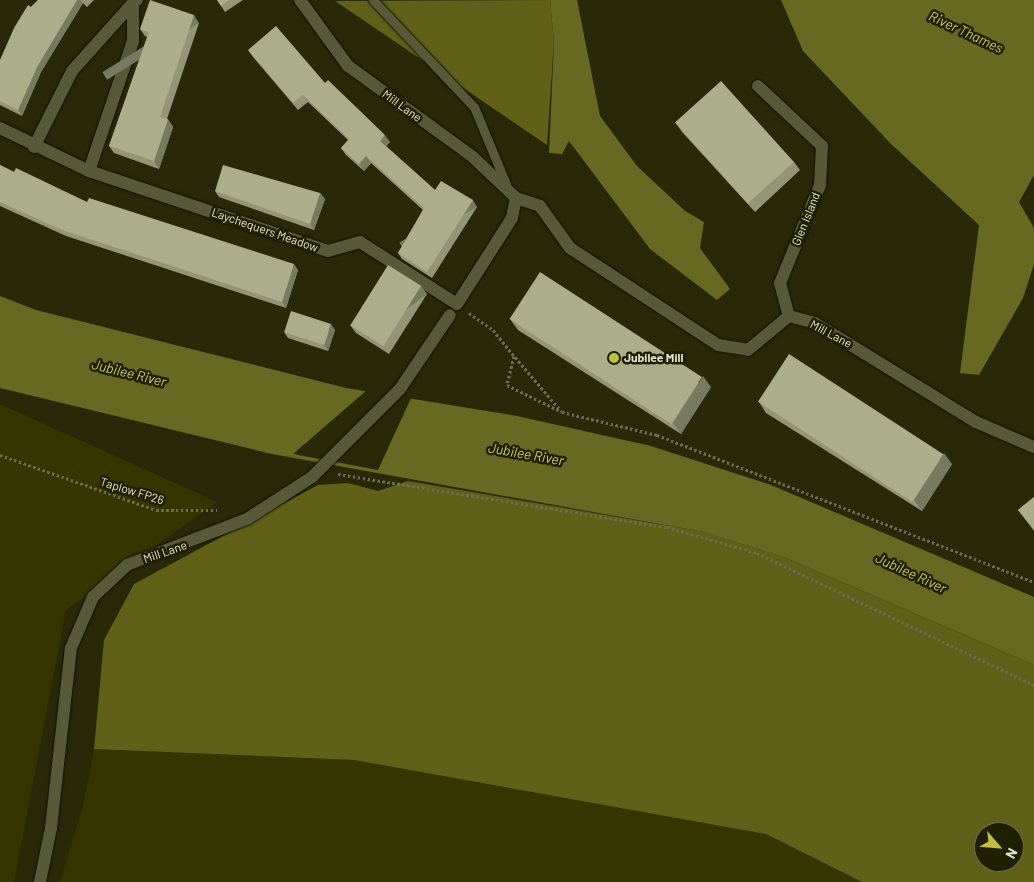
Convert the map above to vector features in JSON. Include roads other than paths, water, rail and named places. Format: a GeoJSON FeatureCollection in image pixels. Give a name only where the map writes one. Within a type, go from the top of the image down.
{"type":"FeatureCollection","features":[{"type":"Feature","properties":{"kind":"street","name":"Mill Lane"},"geometry":{"type":"LineString","coordinates":[[40,882],[51,828],[71,648],[93,597],[127,565],[247,518],[320,470],[400,389],[512,218],[516,198],[506,184],[348,66],[300,0]]}},
{"type":"Feature","properties":{"kind":"street"},"geometry":{"type":"LineString","coordinates":[[34,147],[72,71],[135,1]]}},
{"type":"Feature","properties":{"kind":"street"},"geometry":{"type":"LineString","coordinates":[[89,171],[133,41],[135,1]]}},
{"type":"Feature","properties":{"kind":"street","name":"Glen Island"},"geometry":{"type":"LineString","coordinates":[[758,86],[822,146],[820,185],[780,284],[788,316]]}},
{"type":"Feature","properties":{"kind":"street","name":"Laychequers Meadow"},"geometry":{"type":"LineString","coordinates":[[0,128],[34,147],[89,171],[328,251],[360,242],[453,310]]}},
{"type":"Feature","properties":{"kind":"street"},"geometry":{"type":"LineString","coordinates":[[516,198],[540,206],[570,248],[718,345],[748,350],[788,316]]}},
{"type":"Feature","properties":{"kind":"street","name":"Mill Lane"},"geometry":{"type":"LineString","coordinates":[[788,316],[815,323],[976,422],[1022,445],[1034,447]]}},
{"type":"Feature","properties":{"kind":"lane"},"geometry":{"type":"LineString","coordinates":[[373,0],[474,106],[506,184]]}},
{"type":"Feature","properties":{"kind":"water"},"geometry":{"type":"Polygon","coordinates":[[[550,0],[577,0],[600,116],[637,166],[685,211],[704,222],[700,248],[730,289],[717,300],[650,249],[569,141],[562,154],[549,153],[554,42],[550,0]]]}},
{"type":"Feature","properties":{"kind":"water","name":"River Thames"},"geometry":{"type":"Polygon","coordinates":[[[781,0],[1034,0],[1034,175],[1019,202],[1034,228],[1034,264],[1023,298],[979,375],[960,373],[979,225],[891,144],[803,51],[781,0]]]}},
{"type":"Feature","properties":{"kind":"water","name":"Jubilee River"},"geometry":{"type":"Polygon","coordinates":[[[0,296],[36,310],[346,388],[517,416],[651,446],[771,485],[1034,597],[1034,665],[786,558],[704,532],[272,454],[0,388],[0,296]]]}},
{"type":"Feature","properties":{"kind":"place","name":"Jubilee Mill"},"geometry":{"type":"Point","coordinates":[614,358]}}]}
